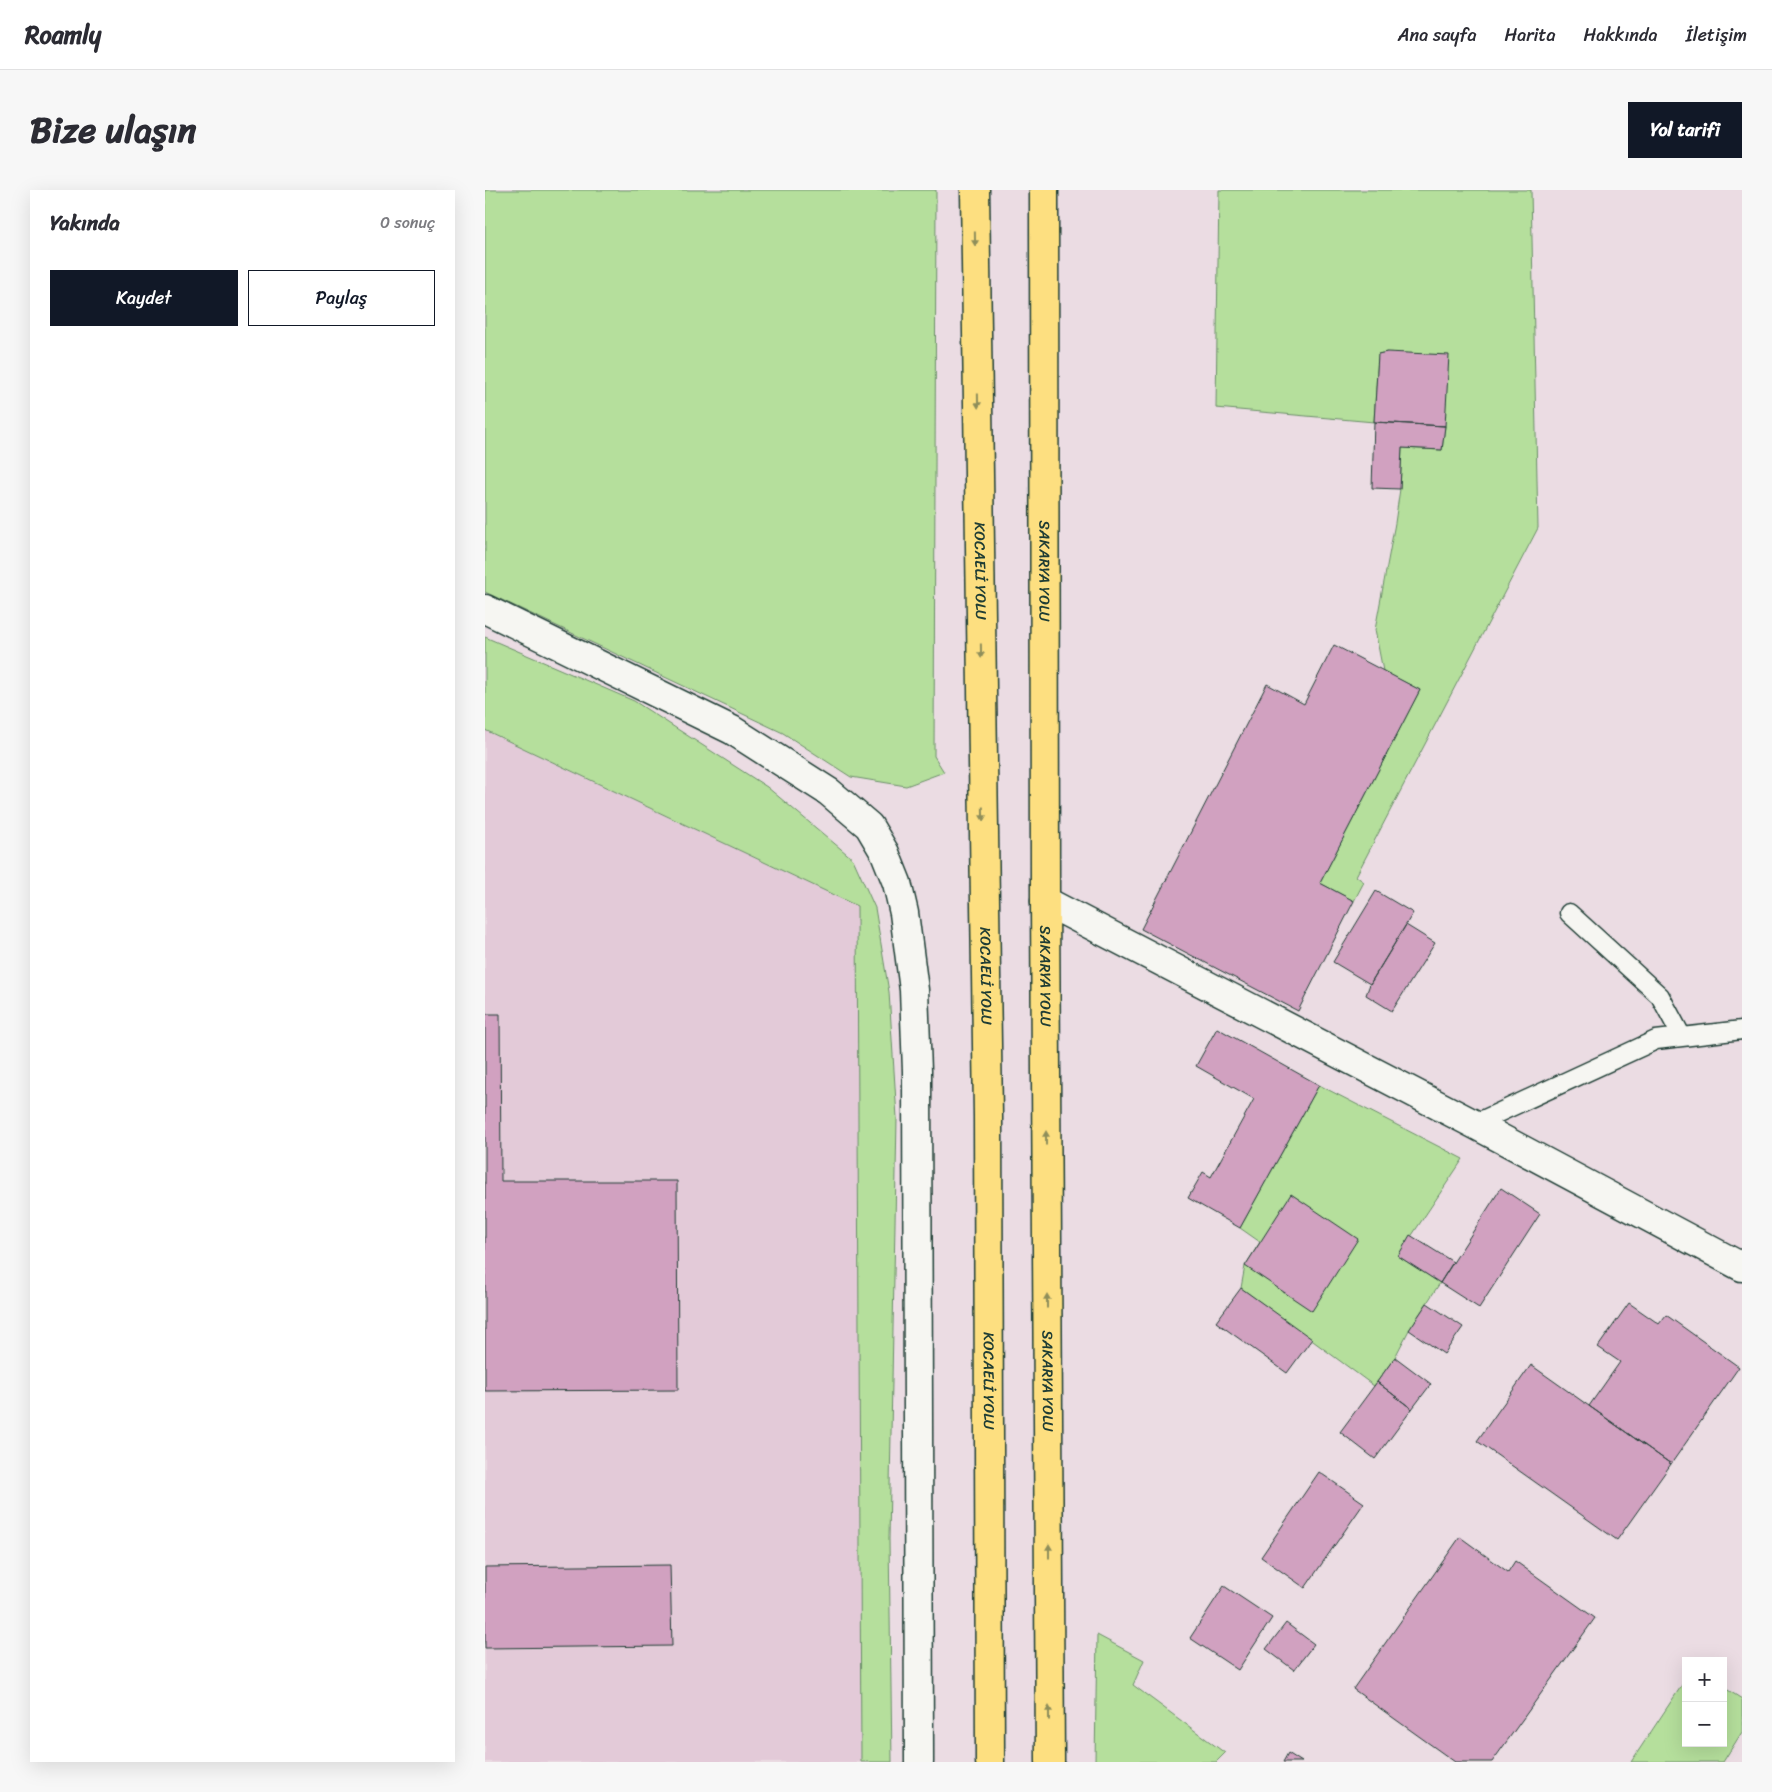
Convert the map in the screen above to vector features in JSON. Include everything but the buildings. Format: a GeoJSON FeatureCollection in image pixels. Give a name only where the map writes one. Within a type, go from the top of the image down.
{"type":"FeatureCollection","features":[{"type":"Feature","properties":{"kind":"highway","name":"KOCAELİ YOLU"},"geometry":{"type":"LineString","coordinates":[[975,190],[988,1126],[990,1762]]}},
{"type":"Feature","properties":{"kind":"highway","name":"SAKARYA YOLU"},"geometry":{"type":"LineString","coordinates":[[1044,190],[1045,901],[1050,1762]]}},
{"type":"Feature","properties":{"kind":"street"},"geometry":{"type":"LineString","coordinates":[[485,609],[733,730],[829,792],[869,826],[885,853],[897,883],[904,913],[914,990],[917,1071],[919,1762]]}},
{"type":"Feature","properties":{"kind":"street"},"geometry":{"type":"LineString","coordinates":[[1045,901],[1474,1124],[1742,1267]]}},
{"type":"Feature","properties":{"kind":"lane"},"geometry":{"type":"LineString","coordinates":[[1569,913],[1659,996],[1682,1037]]}},
{"type":"Feature","properties":{"kind":"lane"},"geometry":{"type":"LineString","coordinates":[[1474,1124],[1656,1040],[1742,1030]]}},
{"type":"Feature","properties":{"kind":"shaded area"},"geometry":{"type":"Polygon","coordinates":[[[485,730],[857,906],[861,1762],[485,1762],[485,730]]]}},
{"type":"Feature","properties":{"kind":"green space"},"geometry":{"type":"Polygon","coordinates":[[[485,190],[936,190],[934,756],[944,772],[906,786],[851,777],[783,733],[485,592],[485,190]]]}},
{"type":"Feature","properties":{"kind":"green space"},"geometry":{"type":"Polygon","coordinates":[[[1219,190],[1531,190],[1538,528],[1356,876],[1364,882],[1354,901],[1320,883],[1420,690],[1383,671],[1375,630],[1395,523],[1400,489],[1402,448],[1442,450],[1445,426],[1387,352],[1378,354],[1374,422],[1216,408],[1219,190]]]}},
{"type":"Feature","properties":{"kind":"green space"},"geometry":{"type":"Polygon","coordinates":[[[485,637],[634,701],[767,787],[853,859],[875,908],[889,992],[897,1118],[889,1539],[892,1762],[861,1762],[857,906],[485,730],[485,637]]]}},
{"type":"Feature","properties":{"kind":"green space"},"geometry":{"type":"Polygon","coordinates":[[[1319,1085],[1463,1159],[1398,1256],[1440,1283],[1409,1330],[1395,1357],[1374,1386],[1241,1288],[1245,1266],[1260,1242],[1240,1228],[1319,1085]]]}},
{"type":"Feature","properties":{"kind":"green space"},"geometry":{"type":"Polygon","coordinates":[[[1097,1635],[1144,1660],[1133,1685],[1225,1753],[1216,1762],[1095,1762],[1097,1635]]]}},
{"type":"Feature","properties":{"kind":"green space"},"geometry":{"type":"Polygon","coordinates":[[[1682,1685],[1682,1747],[1727,1747],[1727,1690],[1742,1699],[1742,1732],[1723,1762],[1631,1762],[1682,1685]]]}}]}
